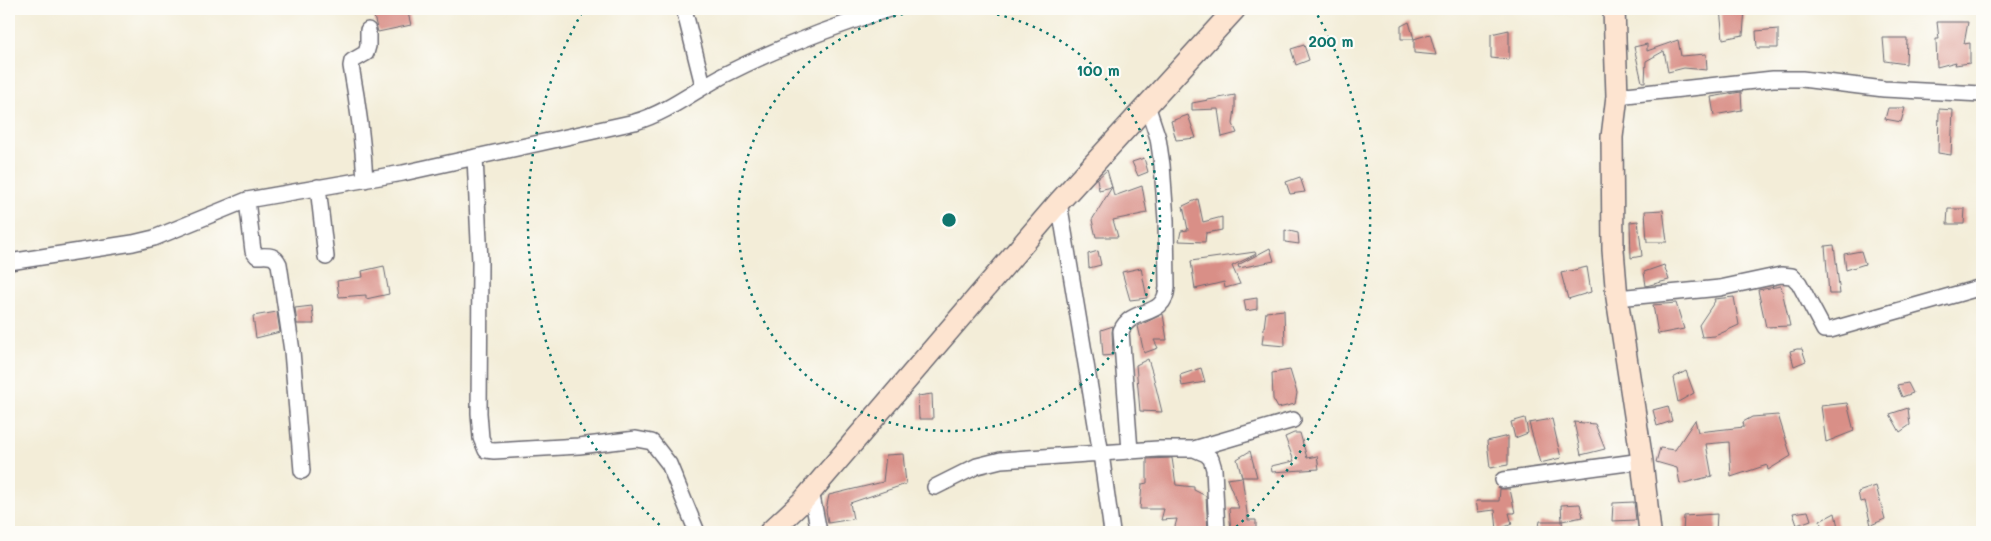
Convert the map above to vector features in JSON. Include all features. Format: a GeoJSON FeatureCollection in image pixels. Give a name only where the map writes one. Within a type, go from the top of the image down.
{"type":"FeatureCollection","features":[{"type":"Feature","properties":{"kind":"main road"},"geometry":{"type":"LineString","coordinates":[[770,532],[811,491],[1059,202],[1235,9]]}},
{"type":"Feature","properties":{"kind":"main road"},"geometry":{"type":"LineString","coordinates":[[1614,9],[1617,96],[1612,146],[1613,250],[1617,298],[1642,461],[1650,532]]}},
{"type":"Feature","properties":{"kind":"street"},"geometry":{"type":"LineString","coordinates":[[684,9],[703,85]]}},
{"type":"Feature","properties":{"kind":"street"},"geometry":{"type":"LineString","coordinates":[[9,262],[133,243],[154,238],[247,200],[365,180],[475,158],[653,117],[703,85],[770,52],[817,33],[889,9]]}},
{"type":"Feature","properties":{"kind":"street"},"geometry":{"type":"LineString","coordinates":[[365,180],[359,113],[351,66],[352,61],[366,53],[368,30]]}},
{"type":"Feature","properties":{"kind":"street"},"geometry":{"type":"LineString","coordinates":[[1617,96],[1773,79],[1809,80],[1884,89],[1982,94]]}},
{"type":"Feature","properties":{"kind":"street"},"geometry":{"type":"LineString","coordinates":[[1130,451],[1122,331],[1128,320],[1159,308],[1166,298],[1167,287],[1166,220],[1162,165],[1158,138],[1147,105]]}},
{"type":"Feature","properties":{"kind":"street"},"geometry":{"type":"LineString","coordinates":[[475,158],[480,262],[479,413],[483,445],[486,450],[494,451],[579,446],[636,439],[652,442],[669,464],[697,532]]}},
{"type":"Feature","properties":{"kind":"street"},"geometry":{"type":"LineString","coordinates":[[318,187],[326,256]]}},
{"type":"Feature","properties":{"kind":"street"},"geometry":{"type":"LineString","coordinates":[[247,200],[253,251],[257,256],[273,256],[279,264],[292,351],[302,471]]}},
{"type":"Feature","properties":{"kind":"street"},"geometry":{"type":"LineString","coordinates":[[1059,202],[1102,454],[1112,532]]}},
{"type":"Feature","properties":{"kind":"street"},"geometry":{"type":"LineString","coordinates":[[1617,298],[1690,292],[1720,288],[1781,275],[1792,276],[1799,283],[1824,330],[1830,330],[1982,286]]}},
{"type":"Feature","properties":{"kind":"street"},"geometry":{"type":"LineString","coordinates":[[935,487],[977,466],[1001,460],[1035,456],[1194,448],[1293,420]]}},
{"type":"Feature","properties":{"kind":"street"},"geometry":{"type":"LineString","coordinates":[[1194,448],[1211,459],[1214,469],[1217,532]]}},
{"type":"Feature","properties":{"kind":"street"},"geometry":{"type":"LineString","coordinates":[[1503,480],[1642,461]]}},
{"type":"Feature","properties":{"kind":"street"},"geometry":{"type":"LineString","coordinates":[[811,491],[819,532]]}},
{"type":"Feature","properties":{"kind":"building"},"geometry":{"type":"Polygon","coordinates":[[[372,9],[407,9],[411,25],[378,32],[372,9]]]}},
{"type":"Feature","properties":{"kind":"building"},"geometry":{"type":"Polygon","coordinates":[[[1720,9],[1745,9],[1743,35],[1723,39],[1720,9]]]}},
{"type":"Feature","properties":{"kind":"building"},"geometry":{"type":"Polygon","coordinates":[[[1409,22],[1414,39],[1401,39],[1401,26],[1409,22]]]}},
{"type":"Feature","properties":{"kind":"building"},"geometry":{"type":"Polygon","coordinates":[[[1937,22],[1968,22],[1964,44],[1970,43],[1970,63],[1955,65],[1956,62],[1937,67],[1936,39],[1939,39],[1937,22]]]}},
{"type":"Feature","properties":{"kind":"building"},"geometry":{"type":"Polygon","coordinates":[[[1778,29],[1778,48],[1757,48],[1756,31],[1778,29]]]}},
{"type":"Feature","properties":{"kind":"building"},"geometry":{"type":"Polygon","coordinates":[[[1509,30],[1509,60],[1491,58],[1491,34],[1509,30]]]}},
{"type":"Feature","properties":{"kind":"building"},"geometry":{"type":"Polygon","coordinates":[[[1430,34],[1436,55],[1414,53],[1414,39],[1430,34]]]}},
{"type":"Feature","properties":{"kind":"building"},"geometry":{"type":"Polygon","coordinates":[[[1883,38],[1907,38],[1906,64],[1885,61],[1883,38]]]}},
{"type":"Feature","properties":{"kind":"building"},"geometry":{"type":"Polygon","coordinates":[[[1678,40],[1681,56],[1706,54],[1707,70],[1684,68],[1668,72],[1664,51],[1646,61],[1645,82],[1642,82],[1634,47],[1647,44],[1647,51],[1678,40]]]}},
{"type":"Feature","properties":{"kind":"building"},"geometry":{"type":"Polygon","coordinates":[[[1304,45],[1309,60],[1296,65],[1291,49],[1304,45]]]}},
{"type":"Feature","properties":{"kind":"building"},"geometry":{"type":"Polygon","coordinates":[[[1741,92],[1742,110],[1714,115],[1711,97],[1741,92]]]}},
{"type":"Feature","properties":{"kind":"building"},"geometry":{"type":"Polygon","coordinates":[[[1235,95],[1233,124],[1237,133],[1222,137],[1218,109],[1192,110],[1192,103],[1235,95]]]}},
{"type":"Feature","properties":{"kind":"building"},"geometry":{"type":"Polygon","coordinates":[[[1888,108],[1905,108],[1901,122],[1885,119],[1888,108]]]}},
{"type":"Feature","properties":{"kind":"building"},"geometry":{"type":"Polygon","coordinates":[[[1939,109],[1953,110],[1951,155],[1938,153],[1939,109]]]}},
{"type":"Feature","properties":{"kind":"building"},"geometry":{"type":"Polygon","coordinates":[[[1188,115],[1196,138],[1176,140],[1171,121],[1188,115]]]}},
{"type":"Feature","properties":{"kind":"building"},"geometry":{"type":"Polygon","coordinates":[[[1144,158],[1148,172],[1138,176],[1132,162],[1144,158]]]}},
{"type":"Feature","properties":{"kind":"building"},"geometry":{"type":"Polygon","coordinates":[[[1107,170],[1112,187],[1099,190],[1097,179],[1107,170]]]}},
{"type":"Feature","properties":{"kind":"building"},"geometry":{"type":"Polygon","coordinates":[[[1300,177],[1305,192],[1290,194],[1286,182],[1300,177]]]}},
{"type":"Feature","properties":{"kind":"building"},"geometry":{"type":"Polygon","coordinates":[[[1142,186],[1147,213],[1113,220],[1118,237],[1096,237],[1092,220],[1112,187],[1114,196],[1142,186]]]}},
{"type":"Feature","properties":{"kind":"building"},"geometry":{"type":"Polygon","coordinates":[[[1198,199],[1203,222],[1222,217],[1222,230],[1206,233],[1205,242],[1179,241],[1181,231],[1188,230],[1183,206],[1198,199]]]}},
{"type":"Feature","properties":{"kind":"building"},"geometry":{"type":"Polygon","coordinates":[[[1948,209],[1965,209],[1964,224],[1947,224],[1948,209]]]}},
{"type":"Feature","properties":{"kind":"building"},"geometry":{"type":"Polygon","coordinates":[[[1663,210],[1667,242],[1647,242],[1645,211],[1663,210]]]}},
{"type":"Feature","properties":{"kind":"building"},"geometry":{"type":"Polygon","coordinates":[[[1638,221],[1642,256],[1631,258],[1630,222],[1638,221]]]}},
{"type":"Feature","properties":{"kind":"building"},"geometry":{"type":"Polygon","coordinates":[[[1285,230],[1298,233],[1299,244],[1285,242],[1285,230]]]}},
{"type":"Feature","properties":{"kind":"building"},"geometry":{"type":"Polygon","coordinates":[[[1834,245],[1840,294],[1829,294],[1825,246],[1834,245]]]}},
{"type":"Feature","properties":{"kind":"building"},"geometry":{"type":"Polygon","coordinates":[[[1270,248],[1274,261],[1239,268],[1238,265],[1270,248]]]}},
{"type":"Feature","properties":{"kind":"building"},"geometry":{"type":"Polygon","coordinates":[[[1098,251],[1101,265],[1089,268],[1088,254],[1098,251]]]}},
{"type":"Feature","properties":{"kind":"building"},"geometry":{"type":"Polygon","coordinates":[[[1861,251],[1865,264],[1846,270],[1844,254],[1861,251]]]}},
{"type":"Feature","properties":{"kind":"building"},"geometry":{"type":"Polygon","coordinates":[[[1255,252],[1256,254],[1232,266],[1240,284],[1225,288],[1224,282],[1195,289],[1191,261],[1255,252]]]}},
{"type":"Feature","properties":{"kind":"building"},"geometry":{"type":"Polygon","coordinates":[[[1664,265],[1669,280],[1646,286],[1644,272],[1664,265]]]}},
{"type":"Feature","properties":{"kind":"building"},"geometry":{"type":"Polygon","coordinates":[[[384,266],[389,294],[366,299],[366,295],[339,297],[337,281],[363,277],[362,271],[384,266]]]}},
{"type":"Feature","properties":{"kind":"building"},"geometry":{"type":"Polygon","coordinates":[[[1587,267],[1591,292],[1568,299],[1561,273],[1587,267]]]}},
{"type":"Feature","properties":{"kind":"building"},"geometry":{"type":"Polygon","coordinates":[[[1141,268],[1147,298],[1130,300],[1122,272],[1141,268]]]}},
{"type":"Feature","properties":{"kind":"building"},"geometry":{"type":"Polygon","coordinates":[[[1781,286],[1790,326],[1766,327],[1758,290],[1781,286]]]}},
{"type":"Feature","properties":{"kind":"building"},"geometry":{"type":"Polygon","coordinates":[[[1734,297],[1739,325],[1715,336],[1702,337],[1699,325],[1715,301],[1714,299],[1734,297]]]}},
{"type":"Feature","properties":{"kind":"building"},"geometry":{"type":"Polygon","coordinates":[[[1257,298],[1257,309],[1246,311],[1244,300],[1257,298]]]}},
{"type":"Feature","properties":{"kind":"building"},"geometry":{"type":"Polygon","coordinates":[[[1676,303],[1684,329],[1658,334],[1653,305],[1676,303]]]}},
{"type":"Feature","properties":{"kind":"building"},"geometry":{"type":"Polygon","coordinates":[[[312,306],[314,324],[297,324],[295,308],[312,306]]]}},
{"type":"Feature","properties":{"kind":"building"},"geometry":{"type":"Polygon","coordinates":[[[1284,310],[1285,346],[1262,344],[1266,312],[1284,310]]]}},
{"type":"Feature","properties":{"kind":"building"},"geometry":{"type":"Polygon","coordinates":[[[277,312],[280,332],[256,338],[253,316],[277,312]]]}},
{"type":"Feature","properties":{"kind":"building"},"geometry":{"type":"Polygon","coordinates":[[[1163,314],[1167,340],[1154,340],[1158,348],[1144,353],[1138,326],[1163,314]]]}},
{"type":"Feature","properties":{"kind":"building"},"geometry":{"type":"Polygon","coordinates":[[[1113,326],[1113,355],[1103,356],[1101,330],[1113,326]]]}},
{"type":"Feature","properties":{"kind":"building"},"geometry":{"type":"Polygon","coordinates":[[[1802,349],[1806,361],[1794,366],[1790,351],[1802,349]]]}},
{"type":"Feature","properties":{"kind":"building"},"geometry":{"type":"Polygon","coordinates":[[[1148,359],[1162,412],[1140,411],[1136,365],[1148,359]]]}},
{"type":"Feature","properties":{"kind":"building"},"geometry":{"type":"Polygon","coordinates":[[[1201,368],[1205,382],[1182,386],[1180,375],[1201,368]]]}},
{"type":"Feature","properties":{"kind":"building"},"geometry":{"type":"Polygon","coordinates":[[[1290,370],[1297,393],[1295,404],[1278,408],[1273,399],[1272,373],[1290,370]]]}},
{"type":"Feature","properties":{"kind":"building"},"geometry":{"type":"Polygon","coordinates":[[[1686,371],[1694,393],[1678,402],[1673,378],[1686,371]]]}},
{"type":"Feature","properties":{"kind":"building"},"geometry":{"type":"Polygon","coordinates":[[[1908,383],[1913,393],[1902,397],[1897,385],[1908,383]]]}},
{"type":"Feature","properties":{"kind":"building"},"geometry":{"type":"Polygon","coordinates":[[[932,394],[933,419],[919,419],[918,396],[932,394]]]}},
{"type":"Feature","properties":{"kind":"building"},"geometry":{"type":"Polygon","coordinates":[[[1847,403],[1854,431],[1826,442],[1821,406],[1847,403]]]}},
{"type":"Feature","properties":{"kind":"building"},"geometry":{"type":"Polygon","coordinates":[[[1668,406],[1672,421],[1657,426],[1653,410],[1668,406]]]}},
{"type":"Feature","properties":{"kind":"building"},"geometry":{"type":"Polygon","coordinates":[[[1908,408],[1910,425],[1900,432],[1890,414],[1908,408]]]}},
{"type":"Feature","properties":{"kind":"building"},"geometry":{"type":"Polygon","coordinates":[[[1778,415],[1791,456],[1768,470],[1767,465],[1731,477],[1729,442],[1706,444],[1712,476],[1680,484],[1677,468],[1656,462],[1660,448],[1675,450],[1695,420],[1698,432],[1744,427],[1743,422],[1752,417],[1778,415]]]}},
{"type":"Feature","properties":{"kind":"building"},"geometry":{"type":"Polygon","coordinates":[[[1525,418],[1528,433],[1515,438],[1511,422],[1525,418]]]}},
{"type":"Feature","properties":{"kind":"building"},"geometry":{"type":"Polygon","coordinates":[[[1552,419],[1561,458],[1540,463],[1529,423],[1552,419]]]}},
{"type":"Feature","properties":{"kind":"building"},"geometry":{"type":"Polygon","coordinates":[[[1574,422],[1595,424],[1605,449],[1581,455],[1574,422]]]}},
{"type":"Feature","properties":{"kind":"building"},"geometry":{"type":"Polygon","coordinates":[[[1294,433],[1300,433],[1307,458],[1317,456],[1319,469],[1272,472],[1271,466],[1294,461],[1285,437],[1294,433]]]}},
{"type":"Feature","properties":{"kind":"building"},"geometry":{"type":"Polygon","coordinates":[[[1508,436],[1508,465],[1490,468],[1487,441],[1508,436]]]}},
{"type":"Feature","properties":{"kind":"building"},"geometry":{"type":"Polygon","coordinates":[[[1250,451],[1257,477],[1242,477],[1237,459],[1250,451]]]}},
{"type":"Feature","properties":{"kind":"building"},"geometry":{"type":"Polygon","coordinates":[[[903,454],[906,484],[850,503],[853,519],[828,523],[826,510],[829,495],[883,482],[886,455],[903,454]]]}},
{"type":"Feature","properties":{"kind":"building"},"geometry":{"type":"Polygon","coordinates":[[[1172,458],[1176,485],[1194,487],[1194,490],[1206,496],[1208,532],[1179,532],[1179,530],[1174,530],[1177,519],[1161,520],[1164,509],[1140,509],[1142,484],[1147,483],[1147,459],[1172,458]]]}},
{"type":"Feature","properties":{"kind":"building"},"geometry":{"type":"Polygon","coordinates":[[[1242,477],[1248,520],[1256,520],[1256,532],[1231,531],[1229,508],[1239,508],[1227,479],[1242,477]]]}},
{"type":"Feature","properties":{"kind":"building"},"geometry":{"type":"Polygon","coordinates":[[[1876,486],[1885,519],[1871,525],[1865,501],[1860,502],[1858,492],[1876,486]]]}},
{"type":"Feature","properties":{"kind":"building"},"geometry":{"type":"Polygon","coordinates":[[[1500,489],[1510,489],[1515,513],[1509,513],[1512,524],[1497,530],[1495,510],[1478,512],[1476,501],[1499,501],[1500,489]]]}},
{"type":"Feature","properties":{"kind":"building"},"geometry":{"type":"Polygon","coordinates":[[[1634,502],[1636,520],[1612,521],[1613,503],[1634,502]]]}},
{"type":"Feature","properties":{"kind":"building"},"geometry":{"type":"Polygon","coordinates":[[[1580,504],[1583,517],[1562,521],[1561,505],[1580,504]]]}},
{"type":"Feature","properties":{"kind":"building"},"geometry":{"type":"Polygon","coordinates":[[[1808,511],[1811,520],[1797,525],[1793,513],[1808,511]]]}},
{"type":"Feature","properties":{"kind":"building"},"geometry":{"type":"Polygon","coordinates":[[[1835,513],[1839,532],[1823,532],[1820,521],[1835,513]]]}},
{"type":"Feature","properties":{"kind":"building"},"geometry":{"type":"Polygon","coordinates":[[[1717,514],[1716,532],[1683,532],[1684,516],[1717,514]]]}},
{"type":"Feature","properties":{"kind":"building"},"geometry":{"type":"Polygon","coordinates":[[[1540,521],[1562,521],[1563,532],[1538,532],[1540,521]]]}}]}
